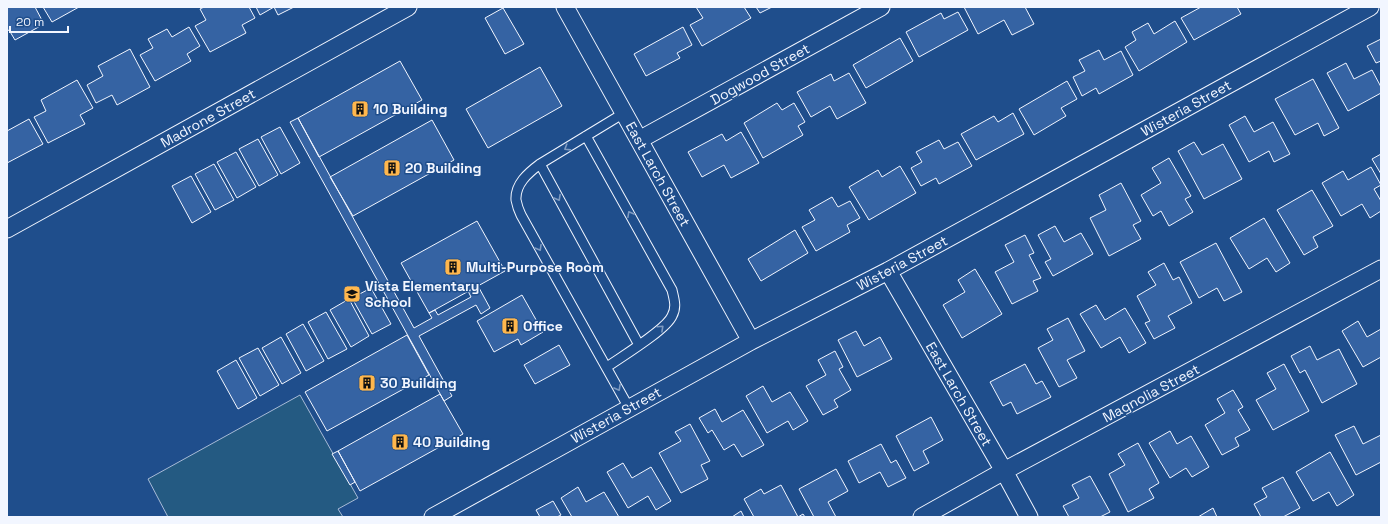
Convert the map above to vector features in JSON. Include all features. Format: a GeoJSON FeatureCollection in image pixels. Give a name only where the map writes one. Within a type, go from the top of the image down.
{"type":"FeatureCollection","features":[{"type":"Feature","properties":{"kind":"street","name":"Madrone Street"},"geometry":{"type":"LineString","coordinates":[[7,230],[408,7]]}},
{"type":"Feature","properties":{"kind":"street","name":"East Larch Street"},"geometry":{"type":"LineString","coordinates":[[565,7],[751,341]]}},
{"type":"Feature","properties":{"kind":"street","name":"Dogwood Street"},"geometry":{"type":"LineString","coordinates":[[639,140],[881,7]]}},
{"type":"Feature","properties":{"kind":"street","name":"Wisteria Street"},"geometry":{"type":"LineString","coordinates":[[433,517],[751,341],[888,271],[1370,7]]}},
{"type":"Feature","properties":{"kind":"street","name":"Magnolia Street"},"geometry":{"type":"LineString","coordinates":[[922,517],[1004,471],[1381,269]]}},
{"type":"Feature","properties":{"kind":"street","name":"East Larch Street"},"geometry":{"type":"LineString","coordinates":[[888,271],[1029,517]]}},
{"type":"Feature","properties":{"kind":"lane"},"geometry":{"type":"LineString","coordinates":[[624,113],[540,164],[527,174],[518,187],[516,200],[520,215],[629,408]]}},
{"type":"Feature","properties":{"kind":"lane"},"geometry":{"type":"LineString","coordinates":[[586,136],[672,290],[676,303],[672,317],[661,330],[607,367]]}},
{"type":"Feature","properties":{"kind":"lane"},"geometry":{"type":"LineString","coordinates":[[540,164],[639,345]]}},
{"type":"Feature","properties":{"kind":"shaded area"},"geometry":{"type":"Polygon","coordinates":[[[300,395],[358,498],[338,509],[343,517],[168,517],[148,479],[300,395]]]}},
{"type":"Feature","properties":{"kind":"building"},"geometry":{"type":"Polygon","coordinates":[[[7,7],[35,7],[44,24],[15,40],[9,30],[7,31],[7,7]]]}},
{"type":"Feature","properties":{"kind":"building"},"geometry":{"type":"Polygon","coordinates":[[[43,7],[79,7],[52,22],[43,7]]]}},
{"type":"Feature","properties":{"kind":"building"},"geometry":{"type":"Polygon","coordinates":[[[204,7],[249,7],[255,18],[242,25],[246,33],[210,52],[195,26],[206,20],[200,9],[204,7]]]}},
{"type":"Feature","properties":{"kind":"building"},"geometry":{"type":"Polygon","coordinates":[[[256,7],[274,7],[260,15],[256,7]]]}},
{"type":"Feature","properties":{"kind":"building"},"geometry":{"type":"Polygon","coordinates":[[[274,7],[294,7],[278,15],[274,7]]]}},
{"type":"Feature","properties":{"kind":"building"},"geometry":{"type":"Polygon","coordinates":[[[696,7],[744,7],[751,18],[702,46],[690,25],[703,18],[696,7]]]}},
{"type":"Feature","properties":{"kind":"building"},"geometry":{"type":"Polygon","coordinates":[[[756,7],[772,7],[760,13],[756,7]]]}},
{"type":"Feature","properties":{"kind":"building"},"geometry":{"type":"Polygon","coordinates":[[[964,7],[1025,7],[1034,24],[1012,35],[1004,20],[978,34],[964,7]]]}},
{"type":"Feature","properties":{"kind":"building"},"geometry":{"type":"Polygon","coordinates":[[[1201,7],[1237,7],[1241,14],[1194,40],[1181,18],[1201,7]]]}},
{"type":"Feature","properties":{"kind":"building"},"geometry":{"type":"Polygon","coordinates":[[[503,8],[524,44],[505,54],[485,18],[503,8]]]}},
{"type":"Feature","properties":{"kind":"building"},"geometry":{"type":"Polygon","coordinates":[[[958,12],[968,30],[919,57],[906,32],[941,13],[944,19],[958,12]]]}},
{"type":"Feature","properties":{"kind":"building"},"geometry":{"type":"Polygon","coordinates":[[[1175,21],[1187,42],[1139,71],[1125,47],[1136,40],[1132,32],[1148,23],[1154,34],[1175,21]]]}},
{"type":"Feature","properties":{"kind":"building"},"geometry":{"type":"Polygon","coordinates":[[[189,27],[200,46],[187,54],[191,61],[155,81],[140,55],[153,48],[148,39],[167,29],[172,37],[189,27]]]}},
{"type":"Feature","properties":{"kind":"building"},"geometry":{"type":"Polygon","coordinates":[[[683,27],[692,45],[677,53],[680,58],[646,76],[634,54],[683,27]]]}},
{"type":"Feature","properties":{"kind":"building"},"geometry":{"type":"Polygon","coordinates":[[[900,38],[913,61],[866,88],[853,65],[900,38]]]}},
{"type":"Feature","properties":{"kind":"building"},"geometry":{"type":"Polygon","coordinates":[[[1381,39],[1381,61],[1376,63],[1367,46],[1381,39]]]}},
{"type":"Feature","properties":{"kind":"building"},"geometry":{"type":"Polygon","coordinates":[[[130,49],[150,87],[117,105],[112,95],[96,103],[87,85],[103,76],[98,66],[130,49]]]}},
{"type":"Feature","properties":{"kind":"building"},"geometry":{"type":"Polygon","coordinates":[[[1099,50],[1104,60],[1121,51],[1133,75],[1099,94],[1096,88],[1082,96],[1073,77],[1085,71],[1079,60],[1099,50]]]}},
{"type":"Feature","properties":{"kind":"building","name":"10 Building"},"geometry":{"type":"Polygon","coordinates":[[[400,61],[422,100],[319,157],[298,118],[400,61]]]}},
{"type":"Feature","properties":{"kind":"building"},"geometry":{"type":"Polygon","coordinates":[[[1346,63],[1354,79],[1372,70],[1381,87],[1381,93],[1348,111],[1327,73],[1346,63]]]}},
{"type":"Feature","properties":{"kind":"building"},"geometry":{"type":"Polygon","coordinates":[[[540,67],[562,106],[488,148],[466,109],[540,67]]]}},
{"type":"Feature","properties":{"kind":"building"},"geometry":{"type":"Polygon","coordinates":[[[849,73],[866,103],[837,119],[830,106],[811,117],[797,92],[831,74],[834,81],[849,73]]]}},
{"type":"Feature","properties":{"kind":"building"},"geometry":{"type":"Polygon","coordinates":[[[1313,79],[1339,128],[1324,136],[1318,123],[1295,135],[1275,99],[1313,79]]]}},
{"type":"Feature","properties":{"kind":"building"},"geometry":{"type":"Polygon","coordinates":[[[77,80],[93,108],[80,115],[85,124],[48,143],[34,117],[46,111],[41,100],[77,80]]]}},
{"type":"Feature","properties":{"kind":"building"},"geometry":{"type":"Polygon","coordinates":[[[1067,81],[1077,99],[1061,108],[1066,116],[1034,135],[1019,109],[1067,81]]]}},
{"type":"Feature","properties":{"kind":"building"},"geometry":{"type":"Polygon","coordinates":[[[777,103],[782,110],[794,103],[805,122],[798,126],[803,135],[763,158],[744,123],[777,103]]]}},
{"type":"Feature","properties":{"kind":"building"},"geometry":{"type":"Polygon","coordinates":[[[1013,113],[1024,134],[976,160],[961,134],[994,116],[998,122],[1013,113]]]}},
{"type":"Feature","properties":{"kind":"building"},"geometry":{"type":"Polygon","coordinates":[[[1245,116],[1254,132],[1273,122],[1290,154],[1274,162],[1269,151],[1249,162],[1229,125],[1245,116]]]}},
{"type":"Feature","properties":{"kind":"building"},"geometry":{"type":"Polygon","coordinates":[[[298,118],[414,328],[432,318],[429,313],[435,310],[438,315],[471,297],[468,291],[478,286],[490,308],[481,314],[476,305],[419,336],[452,396],[444,401],[290,122],[298,118]]]}},
{"type":"Feature","properties":{"kind":"building"},"geometry":{"type":"Polygon","coordinates":[[[29,119],[43,144],[7,163],[7,131],[29,119]]]}},
{"type":"Feature","properties":{"kind":"building","name":"20 Building"},"geometry":{"type":"Polygon","coordinates":[[[432,120],[454,160],[353,216],[330,177],[432,120]]]}},
{"type":"Feature","properties":{"kind":"building"},"geometry":{"type":"Polygon","coordinates":[[[280,127],[300,163],[281,174],[261,137],[280,127]]]}},
{"type":"Feature","properties":{"kind":"building"},"geometry":{"type":"Polygon","coordinates":[[[741,132],[759,163],[731,178],[724,165],[702,177],[688,152],[722,134],[726,141],[741,132]]]}},
{"type":"Feature","properties":{"kind":"building"},"geometry":{"type":"Polygon","coordinates":[[[258,139],[278,175],[259,186],[239,149],[258,139]]]}},
{"type":"Feature","properties":{"kind":"building"},"geometry":{"type":"Polygon","coordinates":[[[939,140],[944,149],[958,142],[972,166],[939,184],[936,178],[921,186],[911,168],[922,162],[916,152],[939,140]]]}},
{"type":"Feature","properties":{"kind":"building"},"geometry":{"type":"Polygon","coordinates":[[[1194,142],[1202,155],[1223,144],[1242,179],[1204,199],[1178,151],[1194,142]]]}},
{"type":"Feature","properties":{"kind":"building"},"geometry":{"type":"Polygon","coordinates":[[[236,152],[256,187],[237,198],[217,162],[236,152]]]}},
{"type":"Feature","properties":{"kind":"building"},"geometry":{"type":"Polygon","coordinates":[[[1381,154],[1381,174],[1372,159],[1381,154]]]}},
{"type":"Feature","properties":{"kind":"building"},"geometry":{"type":"Polygon","coordinates":[[[1169,158],[1191,196],[1185,199],[1193,212],[1169,226],[1161,211],[1153,216],[1141,195],[1161,183],[1152,168],[1169,158]]]}},
{"type":"Feature","properties":{"kind":"building"},"geometry":{"type":"Polygon","coordinates":[[[214,164],[234,200],[215,210],[195,174],[214,164]]]}},
{"type":"Feature","properties":{"kind":"building"},"geometry":{"type":"Polygon","coordinates":[[[900,166],[916,193],[869,220],[849,187],[878,170],[882,177],[900,166]]]}},
{"type":"Feature","properties":{"kind":"building"},"geometry":{"type":"Polygon","coordinates":[[[1371,167],[1381,185],[1374,189],[1381,201],[1381,211],[1370,218],[1362,204],[1341,216],[1322,183],[1343,171],[1348,180],[1371,167]]]}},
{"type":"Feature","properties":{"kind":"building"},"geometry":{"type":"Polygon","coordinates":[[[191,176],[211,212],[192,223],[172,186],[191,176]]]}},
{"type":"Feature","properties":{"kind":"building"},"geometry":{"type":"Polygon","coordinates":[[[1121,183],[1141,221],[1133,225],[1141,239],[1109,256],[1090,218],[1106,210],[1099,195],[1121,183]]]}},
{"type":"Feature","properties":{"kind":"building"},"geometry":{"type":"Polygon","coordinates":[[[1312,190],[1333,226],[1313,237],[1318,247],[1304,255],[1277,210],[1312,190]]]}},
{"type":"Feature","properties":{"kind":"building"},"geometry":{"type":"Polygon","coordinates":[[[832,197],[838,207],[850,201],[860,218],[847,225],[850,232],[816,251],[802,227],[815,220],[809,210],[832,197]]]}},
{"type":"Feature","properties":{"kind":"building"},"geometry":{"type":"Polygon","coordinates":[[[1264,218],[1290,263],[1276,272],[1267,258],[1249,269],[1230,238],[1264,218]]]}},
{"type":"Feature","properties":{"kind":"building","name":"Multi-Purpose Room"},"geometry":{"type":"Polygon","coordinates":[[[477,221],[505,271],[429,313],[401,263],[477,221]]]}},
{"type":"Feature","properties":{"kind":"building"},"geometry":{"type":"Polygon","coordinates":[[[1055,226],[1064,242],[1081,233],[1093,254],[1053,276],[1045,262],[1051,259],[1038,235],[1055,226]]]}},
{"type":"Feature","properties":{"kind":"building"},"geometry":{"type":"Polygon","coordinates":[[[795,230],[808,253],[761,281],[748,259],[795,230]]]}},
{"type":"Feature","properties":{"kind":"building"},"geometry":{"type":"Polygon","coordinates":[[[1025,235],[1034,253],[1029,255],[1041,278],[1033,281],[1038,291],[1012,304],[995,272],[1014,262],[1005,245],[1025,235]]]}},
{"type":"Feature","properties":{"kind":"building"},"geometry":{"type":"Polygon","coordinates":[[[1216,243],[1242,292],[1224,301],[1217,288],[1199,298],[1180,262],[1216,243]]]}},
{"type":"Feature","properties":{"kind":"building"},"geometry":{"type":"Polygon","coordinates":[[[1164,263],[1173,280],[1179,277],[1192,303],[1168,316],[1175,328],[1154,339],[1145,323],[1150,321],[1137,296],[1156,285],[1148,272],[1164,263]]]}},
{"type":"Feature","properties":{"kind":"building"},"geometry":{"type":"Polygon","coordinates":[[[975,269],[1002,314],[962,338],[943,305],[965,292],[958,280],[975,269]]]}},
{"type":"Feature","properties":{"kind":"building"},"geometry":{"type":"Polygon","coordinates":[[[371,288],[391,324],[372,334],[352,298],[371,288]]]}},
{"type":"Feature","properties":{"kind":"building","name":"Office"},"geometry":{"type":"Polygon","coordinates":[[[522,295],[543,332],[521,345],[518,339],[494,352],[477,321],[522,295]]]}},
{"type":"Feature","properties":{"kind":"building"},"geometry":{"type":"Polygon","coordinates":[[[349,299],[369,336],[351,347],[330,310],[349,299]]]}},
{"type":"Feature","properties":{"kind":"building"},"geometry":{"type":"Polygon","coordinates":[[[1096,305],[1105,320],[1125,308],[1146,343],[1129,353],[1120,337],[1101,348],[1080,314],[1096,305]]]}},
{"type":"Feature","properties":{"kind":"building"},"geometry":{"type":"Polygon","coordinates":[[[326,312],[347,349],[328,359],[308,322],[326,312]]]}},
{"type":"Feature","properties":{"kind":"building"},"geometry":{"type":"Polygon","coordinates":[[[1068,318],[1085,351],[1067,360],[1077,378],[1059,387],[1038,348],[1053,340],[1047,329],[1068,318]]]}},
{"type":"Feature","properties":{"kind":"building"},"geometry":{"type":"Polygon","coordinates":[[[1358,321],[1367,337],[1381,329],[1381,357],[1363,367],[1342,331],[1358,321]]]}},
{"type":"Feature","properties":{"kind":"building"},"geometry":{"type":"Polygon","coordinates":[[[303,324],[324,361],[306,371],[286,334],[303,324]]]}},
{"type":"Feature","properties":{"kind":"building"},"geometry":{"type":"Polygon","coordinates":[[[856,331],[864,346],[880,337],[892,359],[857,377],[838,340],[856,331]]]}},
{"type":"Feature","properties":{"kind":"building","name":"30 Building"},"geometry":{"type":"Polygon","coordinates":[[[407,335],[429,375],[327,431],[305,392],[407,335]]]}},
{"type":"Feature","properties":{"kind":"building"},"geometry":{"type":"Polygon","coordinates":[[[281,337],[301,373],[282,384],[262,348],[281,337]]]}},
{"type":"Feature","properties":{"kind":"building"},"geometry":{"type":"Polygon","coordinates":[[[559,345],[570,365],[535,384],[524,365],[559,345]]]}},
{"type":"Feature","properties":{"kind":"building"},"geometry":{"type":"Polygon","coordinates":[[[1310,346],[1317,360],[1339,349],[1357,384],[1322,403],[1305,370],[1300,373],[1291,356],[1310,346]]]}},
{"type":"Feature","properties":{"kind":"building"},"geometry":{"type":"Polygon","coordinates":[[[258,348],[279,385],[260,396],[239,358],[258,348]]]}},
{"type":"Feature","properties":{"kind":"building"},"geometry":{"type":"Polygon","coordinates":[[[835,351],[843,367],[839,369],[851,390],[834,400],[838,407],[823,415],[806,386],[826,375],[818,360],[835,351]]]}},
{"type":"Feature","properties":{"kind":"building"},"geometry":{"type":"Polygon","coordinates":[[[236,360],[257,398],[238,409],[217,371],[236,360]]]}},
{"type":"Feature","properties":{"kind":"building"},"geometry":{"type":"Polygon","coordinates":[[[1025,364],[1036,384],[1042,381],[1051,397],[1017,414],[1011,402],[1003,406],[990,382],[1025,364]]]}},
{"type":"Feature","properties":{"kind":"building"},"geometry":{"type":"Polygon","coordinates":[[[1284,364],[1309,411],[1273,430],[1256,400],[1276,389],[1267,373],[1284,364]]]}},
{"type":"Feature","properties":{"kind":"building"},"geometry":{"type":"Polygon","coordinates":[[[763,386],[772,402],[790,392],[808,421],[793,430],[788,421],[767,433],[746,396],[763,386]]]}},
{"type":"Feature","properties":{"kind":"building"},"geometry":{"type":"Polygon","coordinates":[[[1233,390],[1243,407],[1238,410],[1250,430],[1235,438],[1239,446],[1222,455],[1205,425],[1225,413],[1217,399],[1233,390]]]}},
{"type":"Feature","properties":{"kind":"building","name":"40 Building"},"geometry":{"type":"Polygon","coordinates":[[[440,394],[463,434],[360,491],[338,451],[440,394]]]}},
{"type":"Feature","properties":{"kind":"building"},"geometry":{"type":"Polygon","coordinates":[[[715,409],[722,422],[743,410],[764,445],[742,457],[734,444],[724,450],[712,430],[708,433],[699,418],[715,409]]]}},
{"type":"Feature","properties":{"kind":"building"},"geometry":{"type":"Polygon","coordinates":[[[931,417],[943,440],[923,451],[929,463],[914,471],[896,436],[931,417]]]}},
{"type":"Feature","properties":{"kind":"building"},"geometry":{"type":"Polygon","coordinates":[[[690,424],[710,461],[701,465],[708,479],[681,493],[659,453],[681,441],[675,432],[690,424]]]}},
{"type":"Feature","properties":{"kind":"building"},"geometry":{"type":"Polygon","coordinates":[[[1354,426],[1363,444],[1381,435],[1381,462],[1356,475],[1335,435],[1354,426]]]}},
{"type":"Feature","properties":{"kind":"building"},"geometry":{"type":"Polygon","coordinates":[[[1170,431],[1177,444],[1191,436],[1209,467],[1192,477],[1186,468],[1170,478],[1149,443],[1170,431]]]}},
{"type":"Feature","properties":{"kind":"building"},"geometry":{"type":"Polygon","coordinates":[[[1138,443],[1159,483],[1149,489],[1154,498],[1128,512],[1109,474],[1125,465],[1118,454],[1138,443]]]}},
{"type":"Feature","properties":{"kind":"building"},"geometry":{"type":"Polygon","coordinates":[[[881,444],[891,463],[896,460],[906,478],[888,487],[880,472],[859,483],[848,461],[881,444]]]}},
{"type":"Feature","properties":{"kind":"building"},"geometry":{"type":"Polygon","coordinates":[[[338,451],[355,482],[350,485],[332,454],[338,451]]]}},
{"type":"Feature","properties":{"kind":"building"},"geometry":{"type":"Polygon","coordinates":[[[1330,452],[1354,495],[1337,506],[1329,492],[1313,501],[1296,472],[1330,452]]]}},
{"type":"Feature","properties":{"kind":"building"},"geometry":{"type":"Polygon","coordinates":[[[623,463],[632,478],[651,467],[671,501],[656,510],[648,496],[628,508],[607,472],[623,463]]]}},
{"type":"Feature","properties":{"kind":"building"},"geometry":{"type":"Polygon","coordinates":[[[836,469],[848,491],[828,502],[836,517],[814,517],[799,489],[836,469]]]}},
{"type":"Feature","properties":{"kind":"building"},"geometry":{"type":"Polygon","coordinates":[[[1090,476],[1110,512],[1100,517],[1069,517],[1063,506],[1079,498],[1072,485],[1090,476]]]}},
{"type":"Feature","properties":{"kind":"building"},"geometry":{"type":"Polygon","coordinates":[[[1283,477],[1300,508],[1283,517],[1261,517],[1254,504],[1267,497],[1262,488],[1283,477]]]}},
{"type":"Feature","properties":{"kind":"building"},"geometry":{"type":"Polygon","coordinates":[[[781,485],[798,517],[754,517],[744,499],[761,489],[764,494],[781,485]]]}},
{"type":"Feature","properties":{"kind":"building"},"geometry":{"type":"Polygon","coordinates":[[[578,487],[586,502],[604,492],[619,517],[572,517],[561,498],[578,487]]]}},
{"type":"Feature","properties":{"kind":"building"},"geometry":{"type":"Polygon","coordinates":[[[553,501],[561,515],[557,517],[540,517],[536,510],[553,501]]]}},
{"type":"Feature","properties":{"kind":"building"},"geometry":{"type":"Polygon","coordinates":[[[1213,508],[1217,517],[1198,517],[1213,508]]]}},
{"type":"Feature","properties":{"kind":"building"},"geometry":{"type":"Polygon","coordinates":[[[741,511],[744,517],[732,517],[741,511]]]}},
{"type":"Feature","properties":{"kind":"building"},"geometry":{"type":"Polygon","coordinates":[[[803,514],[805,517],[798,517],[803,514]]]}},
{"type":"Feature","properties":{"kind":"place","name":"10 Building"},"geometry":{"type":"Point","coordinates":[360,109]}},
{"type":"Feature","properties":{"kind":"place","name":"20 Building"},"geometry":{"type":"Point","coordinates":[392,168]}},
{"type":"Feature","properties":{"kind":"place","name":"Multi-Purpose Room"},"geometry":{"type":"Point","coordinates":[453,267]}},
{"type":"Feature","properties":{"kind":"place","name":"Vista Elementary School"},"geometry":{"type":"Point","coordinates":[352,294]}},
{"type":"Feature","properties":{"kind":"place","name":"Office"},"geometry":{"type":"Point","coordinates":[510,326]}},
{"type":"Feature","properties":{"kind":"place","name":"30 Building"},"geometry":{"type":"Point","coordinates":[367,383]}},
{"type":"Feature","properties":{"kind":"place","name":"40 Building"},"geometry":{"type":"Point","coordinates":[400,442]}}]}
